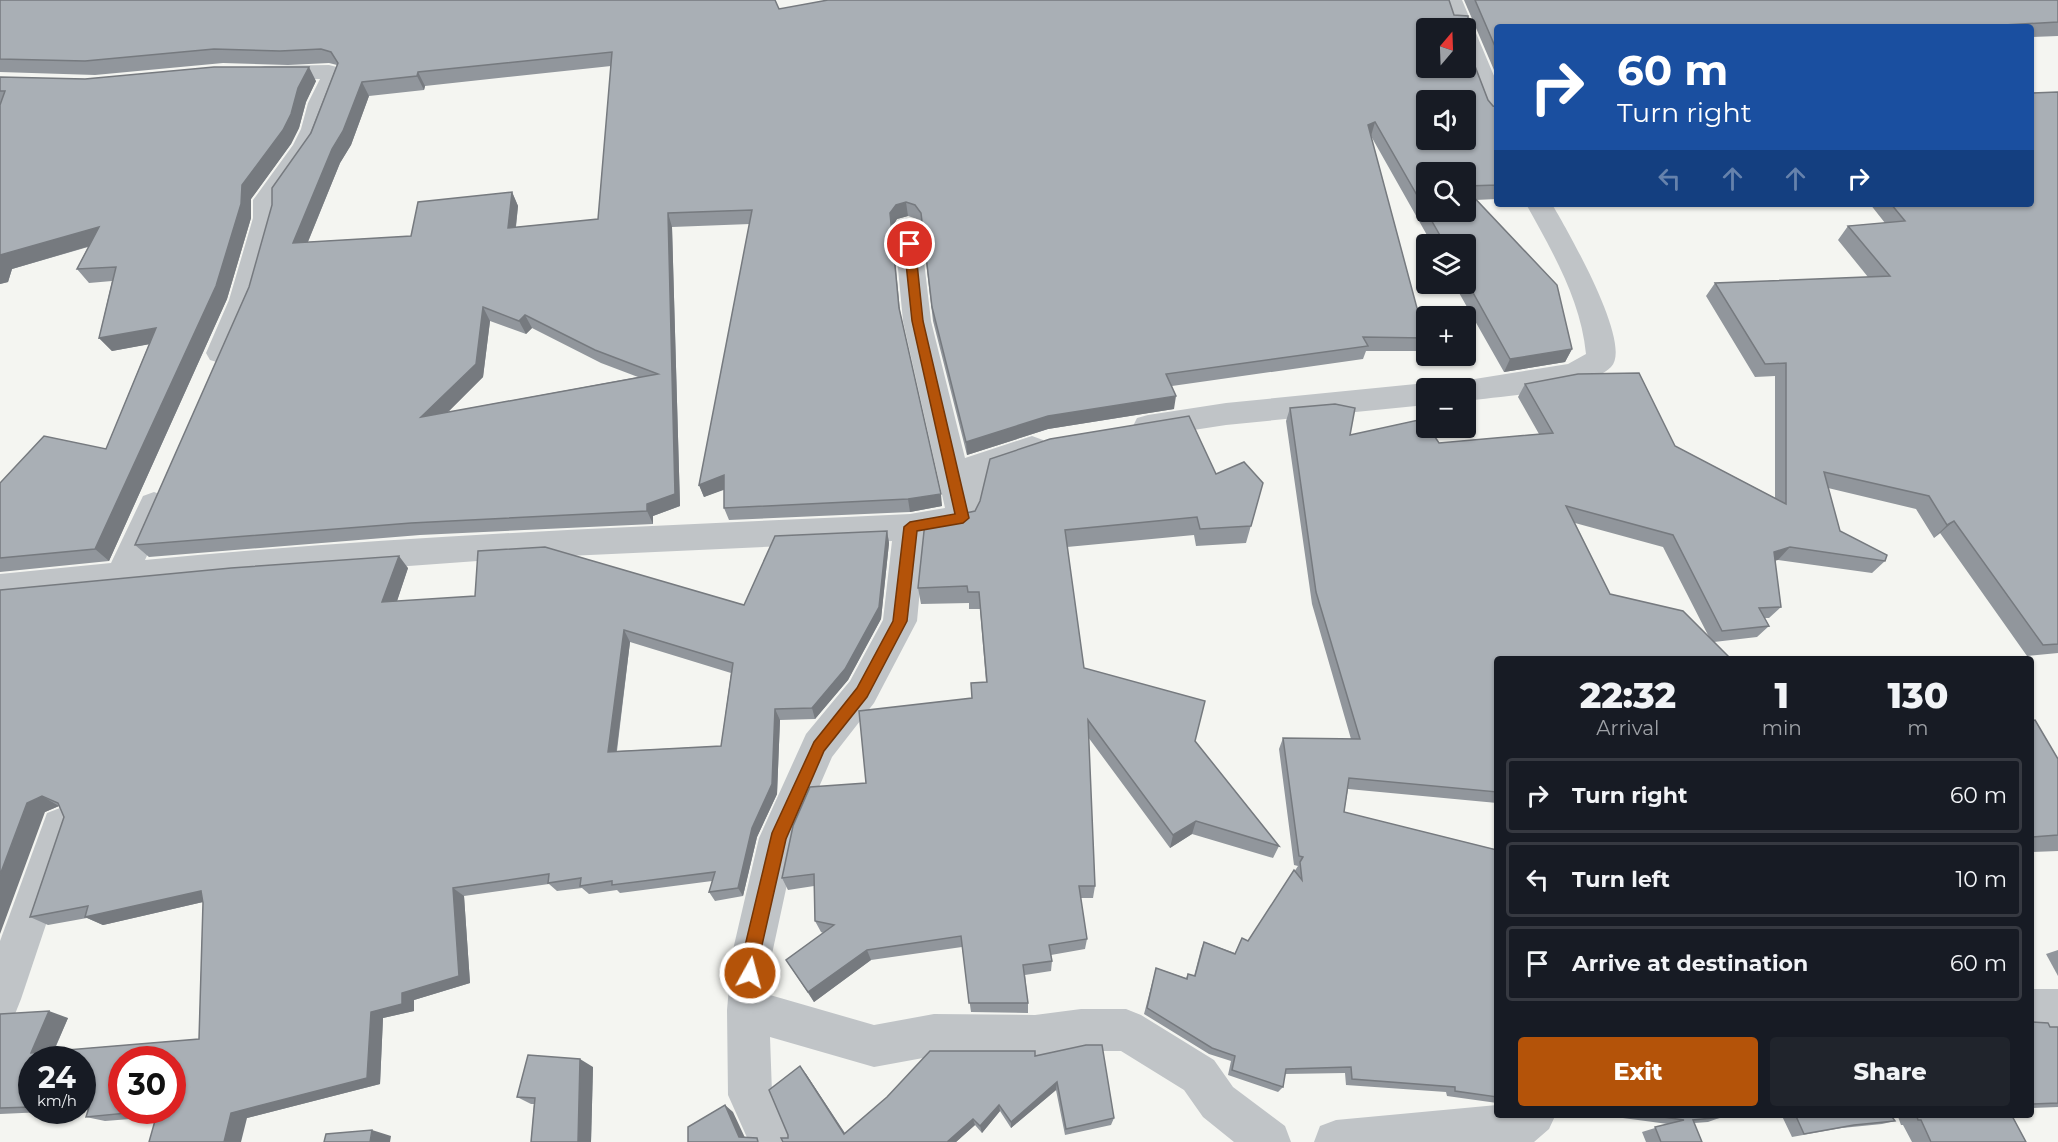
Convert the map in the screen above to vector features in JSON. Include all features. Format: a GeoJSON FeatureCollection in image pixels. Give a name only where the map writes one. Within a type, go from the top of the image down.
{"type":"FeatureCollection","features":[{"type":"Feature","properties":{"kind":"street"},"geometry":{"type":"LineString","coordinates":[[1451,0],[1459,18]]}},
{"type":"Feature","properties":{"kind":"street"},"geometry":{"type":"LineString","coordinates":[[1476,59],[1494,105]]}},
{"type":"Feature","properties":{"kind":"street"},"geometry":{"type":"LineString","coordinates":[[210,375],[243,300],[267,218],[266,200],[305,146],[332,78],[329,72],[243,73]]}},
{"type":"Feature","properties":{"kind":"street"},"geometry":{"type":"LineString","coordinates":[[1476,389],[1574,374],[1601,359],[1598,327],[1569,256],[1541,207]]}},
{"type":"Feature","properties":{"kind":"street"},"geometry":{"type":"LineString","coordinates":[[907,227],[917,321],[963,518]]}},
{"type":"Feature","properties":{"kind":"street"},"geometry":{"type":"LineString","coordinates":[[1122,430],[1226,414],[1416,395]]}},
{"type":"Feature","properties":{"kind":"street"},"geometry":{"type":"LineString","coordinates":[[963,518],[975,467],[1058,442]]}},
{"type":"Feature","properties":{"kind":"street"},"geometry":{"type":"LineString","coordinates":[[122,577],[164,482]]}},
{"type":"Feature","properties":{"kind":"street"},"geometry":{"type":"LineString","coordinates":[[0,588],[243,564],[505,546],[910,527],[963,518]]}},
{"type":"Feature","properties":{"kind":"street"},"geometry":{"type":"LineString","coordinates":[[771,1142],[750,1095],[748,1010],[752,954],[778,838],[819,746],[862,692],[900,621],[910,527]]}},
{"type":"Feature","properties":{"kind":"street"},"geometry":{"type":"LineString","coordinates":[[0,999],[60,826]]}},
{"type":"Feature","properties":{"kind":"street"},"geometry":{"type":"LineString","coordinates":[[748,1010],[874,1046],[934,1035],[1035,1036],[1082,1030],[1126,1030],[1199,1075],[1218,1102],[1269,1142]]}},
{"type":"Feature","properties":{"kind":"street"},"geometry":{"type":"LineString","coordinates":[[2034,1010],[2058,1010]]}},
{"type":"Feature","properties":{"kind":"street"},"geometry":{"type":"LineString","coordinates":[[1336,1142],[1522,1125],[1530,1118]]}},
{"type":"Feature","properties":{"kind":"building"},"geometry":{"type":"Polygon","coordinates":[[[0,0],[775,0],[779,9],[828,0],[1449,0],[1454,15],[1468,16],[1468,18],[1416,18],[1416,78],[1476,78],[1476,69],[1488,100],[1494,106],[1494,185],[1476,186],[1476,162],[1416,162],[1416,194],[1375,122],[1368,125],[1416,306],[1416,338],[1363,337],[1368,346],[1166,374],[1176,396],[1048,416],[966,442],[932,307],[921,213],[915,205],[906,202],[896,205],[890,213],[899,308],[941,494],[908,499],[724,508],[724,475],[699,485],[752,210],[668,213],[675,494],[647,504],[647,511],[411,523],[135,545],[249,287],[272,205],[272,188],[311,133],[338,63],[331,52],[321,49],[280,51],[214,49],[85,61],[0,59],[0,0]],[[612,52],[418,72],[417,76],[362,82],[343,131],[332,149],[293,243],[411,236],[418,202],[512,192],[508,228],[598,219],[612,52]],[[483,307],[476,364],[421,417],[658,374],[595,350],[525,315],[519,321],[483,307]]]}},
{"type":"Feature","properties":{"kind":"building"},"geometry":{"type":"Polygon","coordinates":[[[1475,0],[2058,0],[2058,22],[2022,24],[1494,24],[1494,44],[1475,0]]]}},
{"type":"Feature","properties":{"kind":"building"},"geometry":{"type":"Polygon","coordinates":[[[214,67],[309,67],[298,88],[291,114],[283,130],[242,185],[241,204],[216,286],[95,549],[0,558],[0,483],[44,436],[106,449],[156,328],[99,338],[116,267],[77,269],[99,227],[0,255],[0,105],[5,91],[0,91],[0,77],[85,79],[214,67]]]}},
{"type":"Feature","properties":{"kind":"building"},"geometry":{"type":"Polygon","coordinates":[[[2058,92],[2058,644],[2043,645],[1954,521],[1947,525],[1929,496],[1824,472],[1840,531],[1887,555],[1885,561],[1790,547],[1774,552],[1781,607],[1759,608],[1769,626],[1722,631],[1673,535],[1566,506],[1610,594],[1683,611],[1728,656],[1494,656],[1494,792],[1349,778],[1344,812],[1494,849],[1494,1097],[1455,1091],[1455,1087],[1352,1079],[1351,1067],[1286,1069],[1283,1087],[1232,1070],[1235,1056],[1212,1048],[1147,1008],[1156,968],[1187,979],[1188,974],[1195,976],[1204,942],[1235,954],[1242,938],[1248,941],[1294,870],[1302,880],[1300,862],[1303,857],[1299,856],[1283,738],[1360,739],[1316,592],[1290,408],[1335,404],[1355,408],[1350,435],[1416,421],[1416,438],[1436,438],[1439,443],[1553,433],[1525,384],[1578,374],[1639,373],[1675,446],[1786,504],[1786,363],[1765,364],[1715,283],[1890,276],[1848,226],[1905,221],[1893,207],[2034,207],[2034,93],[2058,92]]]}},
{"type":"Feature","properties":{"kind":"building"},"geometry":{"type":"Polygon","coordinates":[[[1476,200],[1557,285],[1572,349],[1510,359],[1474,294],[1476,294],[1476,234],[1439,234],[1433,222],[1476,222],[1476,200]]]}},
{"type":"Feature","properties":{"kind":"building"},"geometry":{"type":"Polygon","coordinates":[[[1189,416],[1216,474],[1244,462],[1263,483],[1251,526],[1200,529],[1197,517],[1065,530],[1084,668],[1205,701],[1195,741],[1279,846],[1196,821],[1173,835],[1088,720],[1095,886],[1079,886],[1087,939],[1049,945],[1052,961],[1023,965],[1028,1003],[969,1003],[961,936],[867,950],[808,992],[786,960],[834,925],[815,921],[814,874],[782,878],[793,826],[810,787],[866,783],[859,711],[972,698],[971,683],[987,682],[979,592],[968,592],[967,586],[918,588],[925,522],[975,511],[980,501],[990,459],[1050,439],[1189,416]]]}},
{"type":"Feature","properties":{"kind":"building"},"geometry":{"type":"Polygon","coordinates":[[[887,531],[879,607],[845,669],[812,708],[775,709],[772,784],[752,828],[738,888],[709,892],[715,872],[612,885],[612,881],[580,886],[581,878],[548,883],[549,874],[453,888],[459,976],[402,993],[402,1004],[371,1012],[367,1078],[231,1113],[224,1142],[149,1142],[154,1124],[186,1124],[186,1046],[115,1046],[199,1039],[203,903],[201,891],[85,917],[88,906],[30,917],[64,817],[58,803],[42,796],[27,803],[0,875],[0,590],[231,568],[399,556],[382,602],[475,596],[478,551],[545,547],[744,605],[775,536],[887,531]],[[624,630],[608,752],[721,746],[733,663],[624,630]]]}},
{"type":"Feature","properties":{"kind":"building"},"geometry":{"type":"Polygon","coordinates":[[[2034,720],[2058,759],[2058,835],[2034,837],[2034,720]]]}},
{"type":"Feature","properties":{"kind":"building"},"geometry":{"type":"Polygon","coordinates":[[[49,1011],[34,1046],[18,1046],[18,1107],[0,1108],[0,1014],[49,1011]]]}},
{"type":"Feature","properties":{"kind":"building"},"geometry":{"type":"Polygon","coordinates":[[[2034,1022],[2048,1023],[2050,1027],[2058,1027],[2058,1103],[2034,1104],[2034,1022]]]}},
{"type":"Feature","properties":{"kind":"building"},"geometry":{"type":"Polygon","coordinates":[[[1086,1045],[1102,1045],[1114,1118],[1066,1129],[1057,1082],[1011,1122],[999,1105],[980,1126],[973,1119],[947,1142],[783,1142],[781,1138],[788,1138],[788,1135],[769,1090],[800,1066],[844,1134],[887,1097],[930,1051],[1035,1051],[1035,1056],[1086,1045]]]}},
{"type":"Feature","properties":{"kind":"building"},"geometry":{"type":"Polygon","coordinates":[[[108,1047],[108,1115],[96,1116],[96,1048],[108,1047]]]}},
{"type":"Feature","properties":{"kind":"building"},"geometry":{"type":"Polygon","coordinates":[[[528,1055],[580,1059],[578,1142],[531,1142],[535,1098],[517,1097],[528,1055]]]}},
{"type":"Feature","properties":{"kind":"building"},"geometry":{"type":"Polygon","coordinates":[[[725,1105],[739,1137],[757,1138],[758,1142],[688,1142],[688,1127],[725,1105]]]}},
{"type":"Feature","properties":{"kind":"building"},"geometry":{"type":"Polygon","coordinates":[[[1670,1118],[1712,1118],[1693,1120],[1702,1142],[1661,1142],[1655,1127],[1684,1120],[1670,1118]]]}},
{"type":"Feature","properties":{"kind":"building"},"geometry":{"type":"Polygon","coordinates":[[[1797,1118],[1893,1118],[1895,1121],[1854,1125],[1804,1134],[1797,1118]]]}},
{"type":"Feature","properties":{"kind":"building"},"geometry":{"type":"Polygon","coordinates":[[[1917,1118],[2013,1118],[2026,1142],[1931,1142],[1921,1120],[1917,1118]]]}},
{"type":"Feature","properties":{"kind":"building"},"geometry":{"type":"Polygon","coordinates":[[[372,1130],[370,1142],[324,1142],[326,1134],[372,1130]]]}},
{"type":"Feature","properties":{"kind":"route"},"geometry":{"type":"LineString","coordinates":[[750,973],[752,954],[778,838],[819,746],[862,692],[900,621],[910,527],[963,518],[917,321],[910,244]]}}]}
